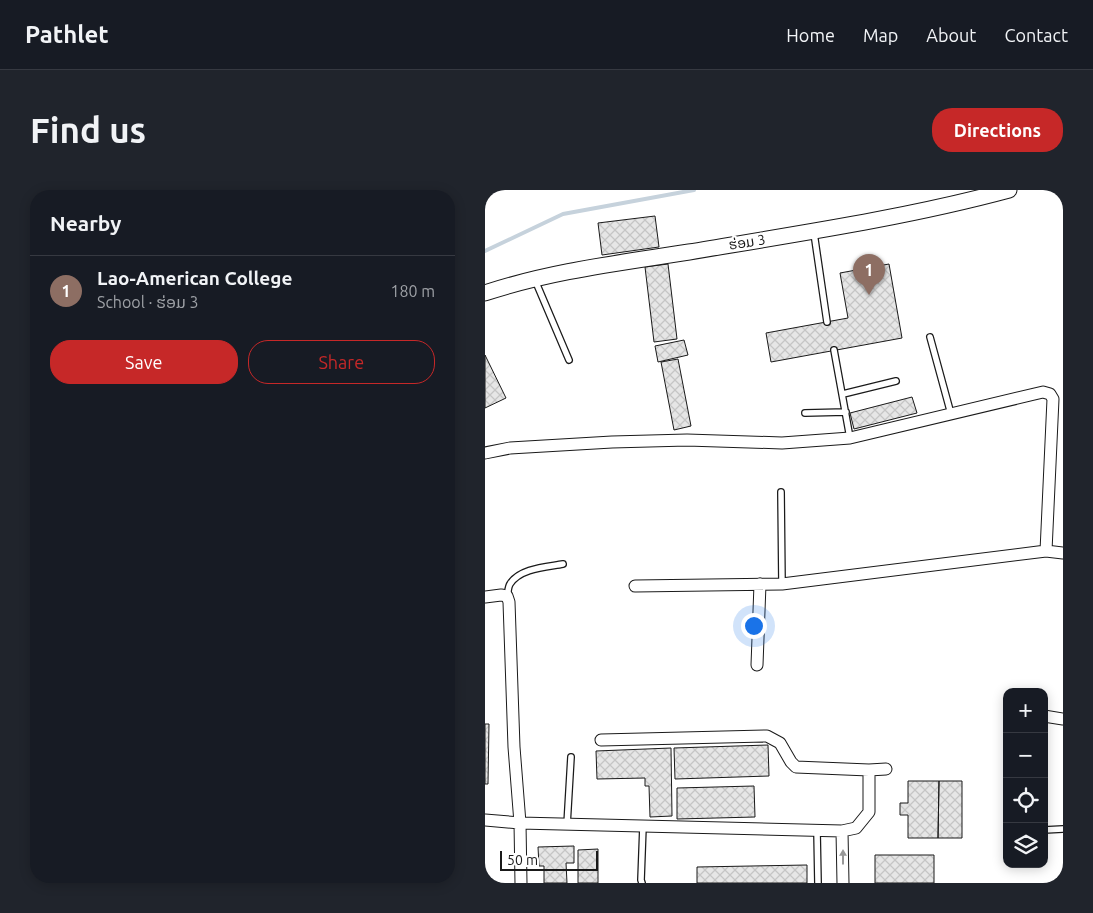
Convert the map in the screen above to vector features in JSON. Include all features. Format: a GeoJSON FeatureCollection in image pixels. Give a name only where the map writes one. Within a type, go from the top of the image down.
{"type":"FeatureCollection","features":[{"type":"Feature","properties":{"kind":"street","name":"ຮ່ອມ 3"},"geometry":{"type":"LineString","coordinates":[[485,294],[573,270],[813,231],[961,203],[1009,190]]}},
{"type":"Feature","properties":{"kind":"street"},"geometry":{"type":"LineString","coordinates":[[485,453],[510,448],[613,442],[687,440],[782,443],[850,438],[1043,392],[1050,394],[1053,400],[1046,551]]}},
{"type":"Feature","properties":{"kind":"street"},"geometry":{"type":"LineString","coordinates":[[635,586],[783,584],[1046,551],[1063,553]]}},
{"type":"Feature","properties":{"kind":"street"},"geometry":{"type":"LineString","coordinates":[[757,665],[761,584]]}},
{"type":"Feature","properties":{"kind":"street"},"geometry":{"type":"LineString","coordinates":[[485,597],[507,596],[509,602],[514,747],[520,823],[521,883]]}},
{"type":"Feature","properties":{"kind":"street"},"geometry":{"type":"LineString","coordinates":[[1048,717],[1063,719]]}},
{"type":"Feature","properties":{"kind":"street"},"geometry":{"type":"LineString","coordinates":[[601,740],[767,736],[780,743],[796,767],[886,769]]}},
{"type":"Feature","properties":{"kind":"street"},"geometry":{"type":"LineString","coordinates":[[485,820],[520,823],[842,831],[856,828],[869,812],[869,770]]}},
{"type":"Feature","properties":{"kind":"street"},"geometry":{"type":"LineString","coordinates":[[842,831],[843,883]]}},
{"type":"Feature","properties":{"kind":"lane"},"geometry":{"type":"LineString","coordinates":[[813,231],[827,322]]}},
{"type":"Feature","properties":{"kind":"lane"},"geometry":{"type":"LineString","coordinates":[[535,280],[569,360]]}},
{"type":"Feature","properties":{"kind":"lane"},"geometry":{"type":"LineString","coordinates":[[929,337],[951,414]]}},
{"type":"Feature","properties":{"kind":"lane"},"geometry":{"type":"LineString","coordinates":[[834,350],[850,438]]}},
{"type":"Feature","properties":{"kind":"lane"},"geometry":{"type":"LineString","coordinates":[[843,394],[896,381]]}},
{"type":"Feature","properties":{"kind":"lane"},"geometry":{"type":"LineString","coordinates":[[805,414],[846,412]]}},
{"type":"Feature","properties":{"kind":"lane"},"geometry":{"type":"LineString","coordinates":[[781,492],[783,584]]}},
{"type":"Feature","properties":{"kind":"lane"},"geometry":{"type":"LineString","coordinates":[[507,596],[510,584],[528,571],[563,564]]}},
{"type":"Feature","properties":{"kind":"lane"},"geometry":{"type":"LineString","coordinates":[[567,824],[571,758]]}},
{"type":"Feature","properties":{"kind":"lane"},"geometry":{"type":"LineString","coordinates":[[642,883],[643,826]]}},
{"type":"Feature","properties":{"kind":"lane"},"geometry":{"type":"LineString","coordinates":[[1048,830],[1063,829]]}},
{"type":"Feature","properties":{"kind":"lane"},"geometry":{"type":"LineString","coordinates":[[817,831],[818,883]]}},
{"type":"Feature","properties":{"kind":"building"},"geometry":{"type":"Polygon","coordinates":[[[655,216],[659,247],[602,255],[598,223],[655,216]]]}},
{"type":"Feature","properties":{"kind":"building"},"geometry":{"type":"Polygon","coordinates":[[[668,264],[677,339],[654,342],[645,267],[668,264]]]}},
{"type":"Feature","properties":{"kind":"building"},"geometry":{"type":"Polygon","coordinates":[[[889,264],[902,338],[771,362],[766,333],[848,318],[840,273],[889,264]]]}},
{"type":"Feature","properties":{"kind":"building"},"geometry":{"type":"Polygon","coordinates":[[[684,340],[688,355],[658,362],[655,346],[684,340]]]}},
{"type":"Feature","properties":{"kind":"building"},"geometry":{"type":"Polygon","coordinates":[[[485,355],[506,398],[485,408],[485,355]]]}},
{"type":"Feature","properties":{"kind":"building"},"geometry":{"type":"Polygon","coordinates":[[[678,359],[691,426],[674,430],[661,362],[678,359]]]}},
{"type":"Feature","properties":{"kind":"building"},"geometry":{"type":"Polygon","coordinates":[[[912,397],[917,413],[854,429],[850,413],[912,397]]]}},
{"type":"Feature","properties":{"kind":"building"},"geometry":{"type":"Polygon","coordinates":[[[485,724],[489,724],[488,784],[485,784],[485,724]]]}},
{"type":"Feature","properties":{"kind":"building"},"geometry":{"type":"Polygon","coordinates":[[[768,745],[769,776],[675,779],[674,748],[768,745]]]}},
{"type":"Feature","properties":{"kind":"building"},"geometry":{"type":"Polygon","coordinates":[[[671,748],[672,816],[650,817],[649,786],[645,786],[645,778],[597,779],[596,751],[671,748]]]}},
{"type":"Feature","properties":{"kind":"building"},"geometry":{"type":"Polygon","coordinates":[[[908,781],[939,781],[938,838],[908,838],[908,815],[900,815],[900,803],[908,803],[908,781]]]}},
{"type":"Feature","properties":{"kind":"building"},"geometry":{"type":"Polygon","coordinates":[[[939,781],[962,781],[962,838],[938,838],[939,781]]]}},
{"type":"Feature","properties":{"kind":"building"},"geometry":{"type":"Polygon","coordinates":[[[754,786],[755,817],[677,819],[677,788],[754,786]]]}},
{"type":"Feature","properties":{"kind":"building"},"geometry":{"type":"Polygon","coordinates":[[[574,846],[574,863],[566,863],[567,883],[544,883],[544,866],[539,866],[538,847],[574,846]]]}},
{"type":"Feature","properties":{"kind":"building"},"geometry":{"type":"Polygon","coordinates":[[[598,849],[598,883],[578,883],[578,850],[598,849]]]}},
{"type":"Feature","properties":{"kind":"building"},"geometry":{"type":"Polygon","coordinates":[[[875,855],[934,855],[934,883],[875,883],[875,855]]]}},
{"type":"Feature","properties":{"kind":"building"},"geometry":{"type":"Polygon","coordinates":[[[807,865],[807,883],[697,883],[697,867],[807,865]]]}},
{"type":"Feature","properties":{"kind":"waterway"},"geometry":{"type":"LineString","coordinates":[[485,251],[563,214],[694,190]]}},
{"type":"Feature","properties":{"kind":"place","name":"Lao-American College"},"geometry":{"type":"Point","coordinates":[869,295]}}]}
